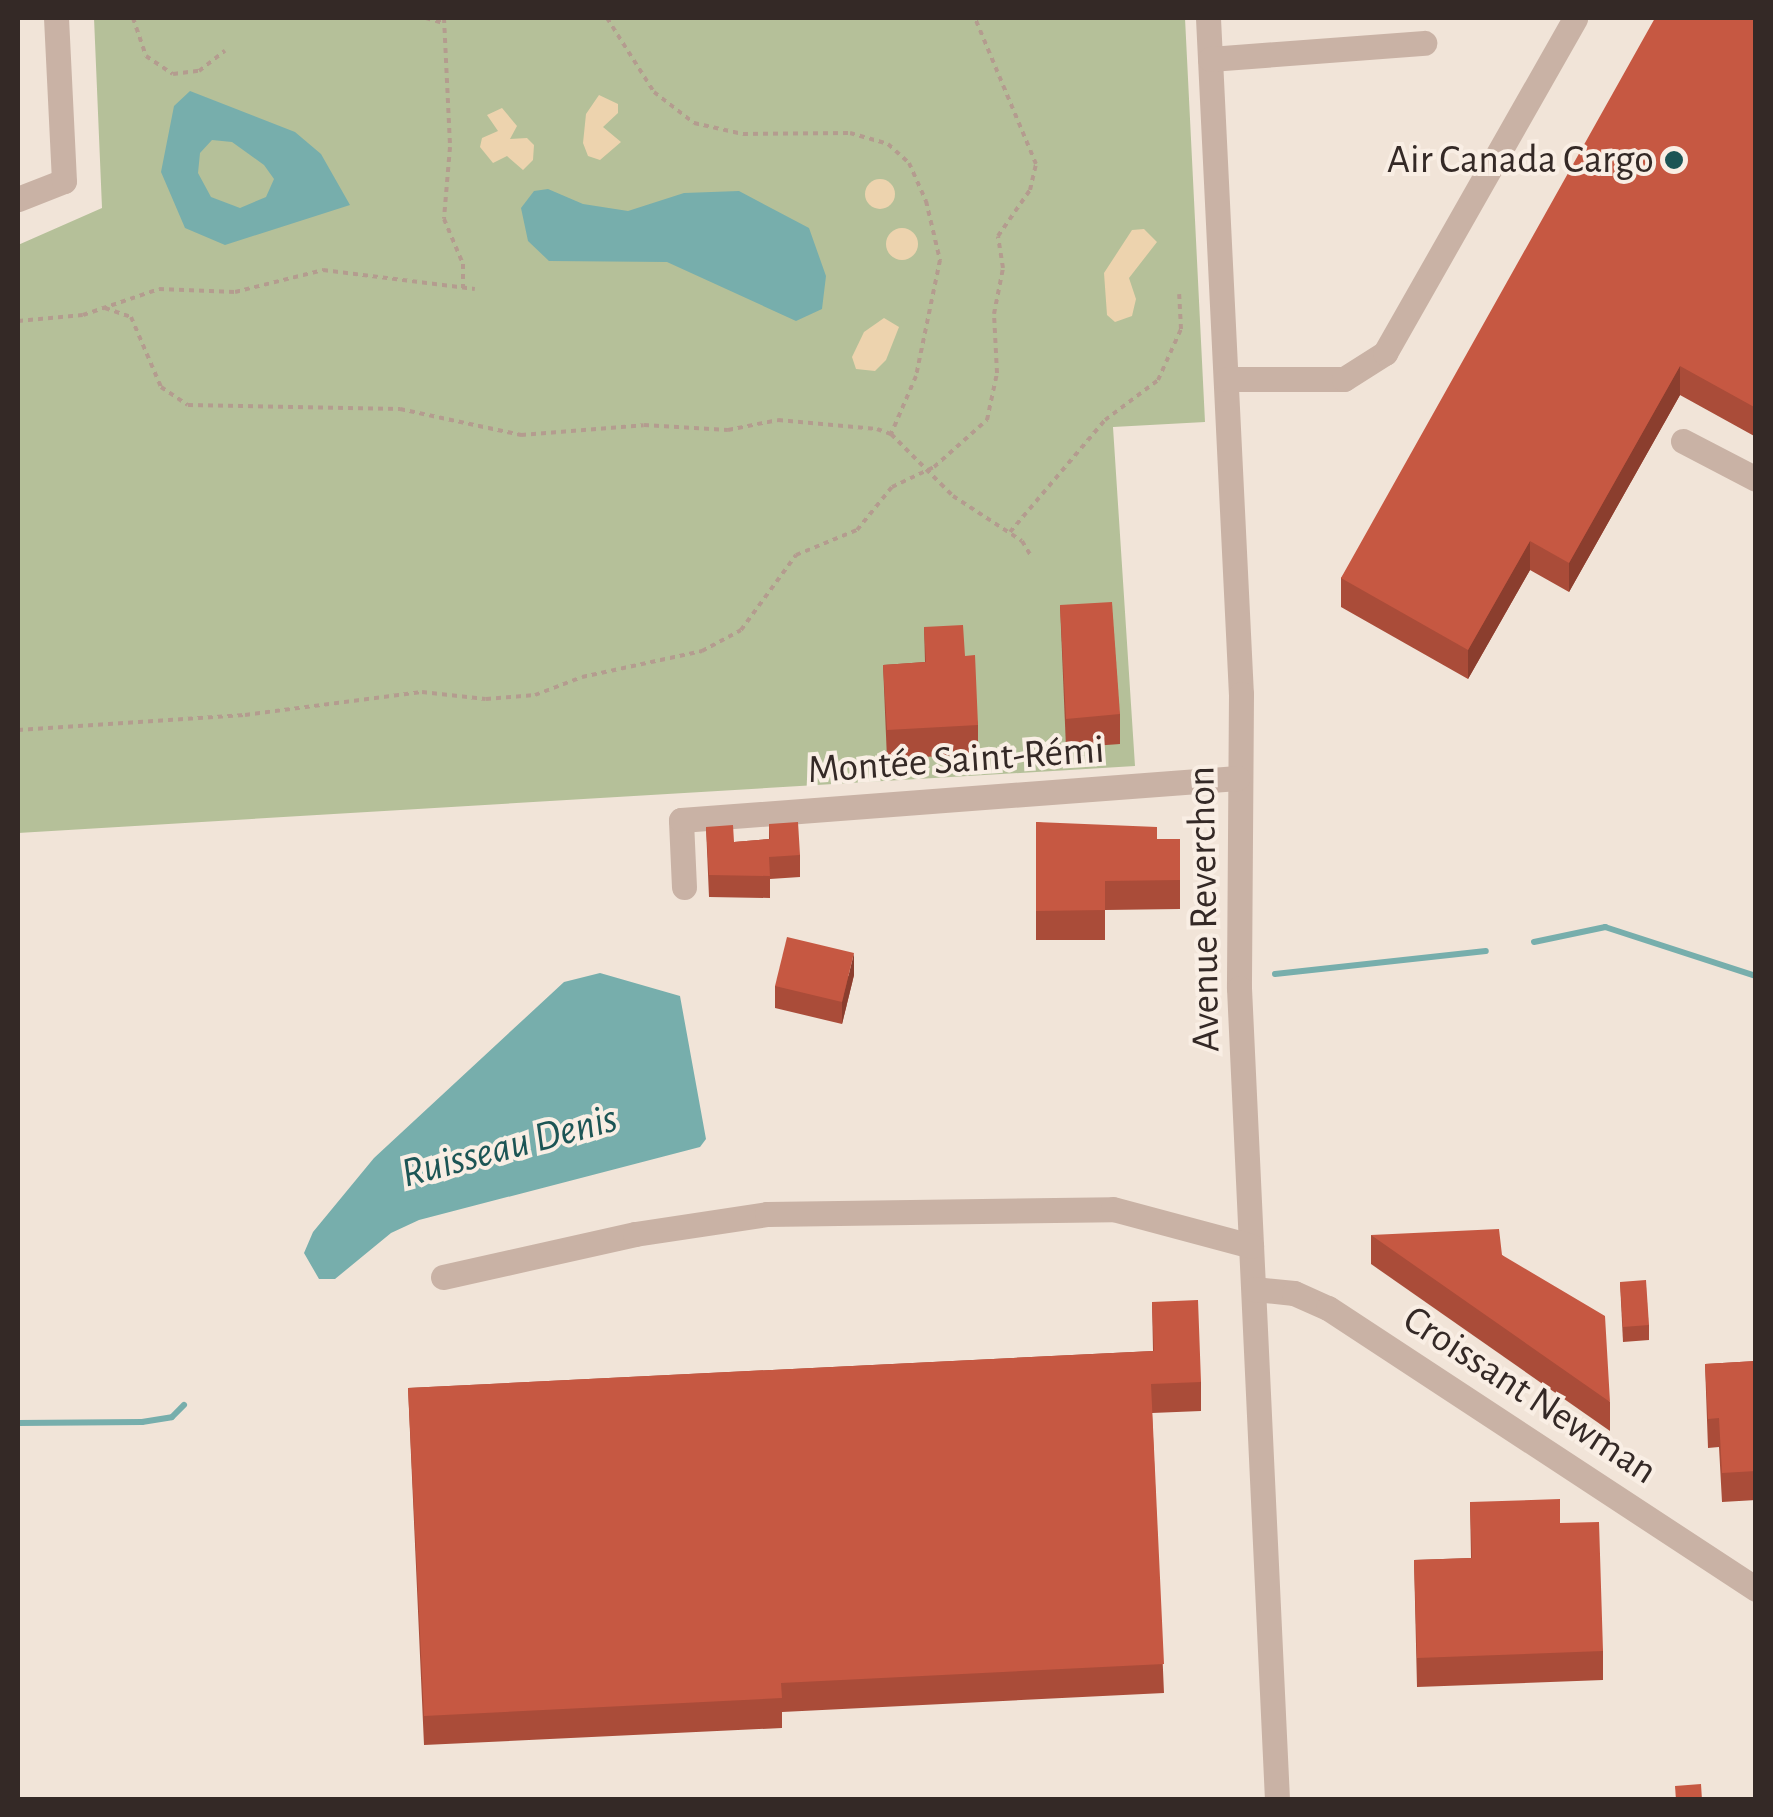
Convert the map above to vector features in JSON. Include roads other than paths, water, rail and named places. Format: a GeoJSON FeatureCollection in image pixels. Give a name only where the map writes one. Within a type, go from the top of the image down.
{"type":"FeatureCollection","features":[{"type":"Feature","properties":{"kind":"street"},"geometry":{"type":"LineString","coordinates":[[18,199],[64,181],[56,18]]}},
{"type":"Feature","properties":{"kind":"street","name":"Avenue Reverchon"},"geometry":{"type":"LineString","coordinates":[[1208,18],[1241,694],[1237,778],[1251,1246],[1277,1800]]}},
{"type":"Feature","properties":{"kind":"street"},"geometry":{"type":"LineString","coordinates":[[1227,379],[1344,379],[1385,353],[1576,18]]}},
{"type":"Feature","properties":{"kind":"street"},"geometry":{"type":"LineString","coordinates":[[1210,59],[1424,43]]}},
{"type":"Feature","properties":{"kind":"street"},"geometry":{"type":"LineString","coordinates":[[1683,441],[1756,478]]}},
{"type":"Feature","properties":{"kind":"street","name":"Montée Saint-Rémi"},"geometry":{"type":"LineString","coordinates":[[684,887],[680,820],[1237,778]]}},
{"type":"Feature","properties":{"kind":"street"},"geometry":{"type":"LineString","coordinates":[[443,1278],[635,1234],[768,1214],[1113,1209],[1251,1246]]}},
{"type":"Feature","properties":{"kind":"street","name":"Croissant Newman"},"geometry":{"type":"LineString","coordinates":[[1254,1289],[1294,1293],[1328,1308],[1756,1589]]}},
{"type":"Feature","properties":{"kind":"water"},"geometry":{"type":"Polygon","coordinates":[[[190,91],[295,132],[321,154],[350,205],[225,245],[185,228],[161,172],[174,106],[190,91]],[[212,140],[200,153],[198,173],[211,197],[240,208],[266,197],[274,179],[264,165],[232,142],[212,140]]]}},
{"type":"Feature","properties":{"kind":"water"},"geometry":{"type":"Polygon","coordinates":[[[548,189],[583,204],[628,211],[684,193],[739,191],[809,228],[826,276],[822,309],[796,321],[667,262],[549,261],[528,241],[521,208],[534,191],[548,189]]]}},
{"type":"Feature","properties":{"kind":"water"},"geometry":{"type":"Polygon","coordinates":[[[600,973],[680,996],[706,1139],[700,1147],[419,1220],[391,1233],[335,1279],[319,1279],[304,1253],[313,1232],[374,1158],[564,982],[600,973]]]}},
{"type":"Feature","properties":{"kind":"waterway","name":"Ruisseau Denis"},"geometry":{"type":"LineString","coordinates":[[1534,942],[1605,927],[1756,976]]}},
{"type":"Feature","properties":{"kind":"waterway","name":"Ruisseau Denis"},"geometry":{"type":"LineString","coordinates":[[1275,974],[1486,951]]}},
{"type":"Feature","properties":{"kind":"waterway","name":"Ruisseau Denis"},"geometry":{"type":"LineString","coordinates":[[18,1423],[142,1422],[172,1417],[184,1405]]}},
{"type":"Feature","properties":{"kind":"place","name":"Air Canada Cargo"},"geometry":{"type":"Point","coordinates":[1674,160]}}]}
